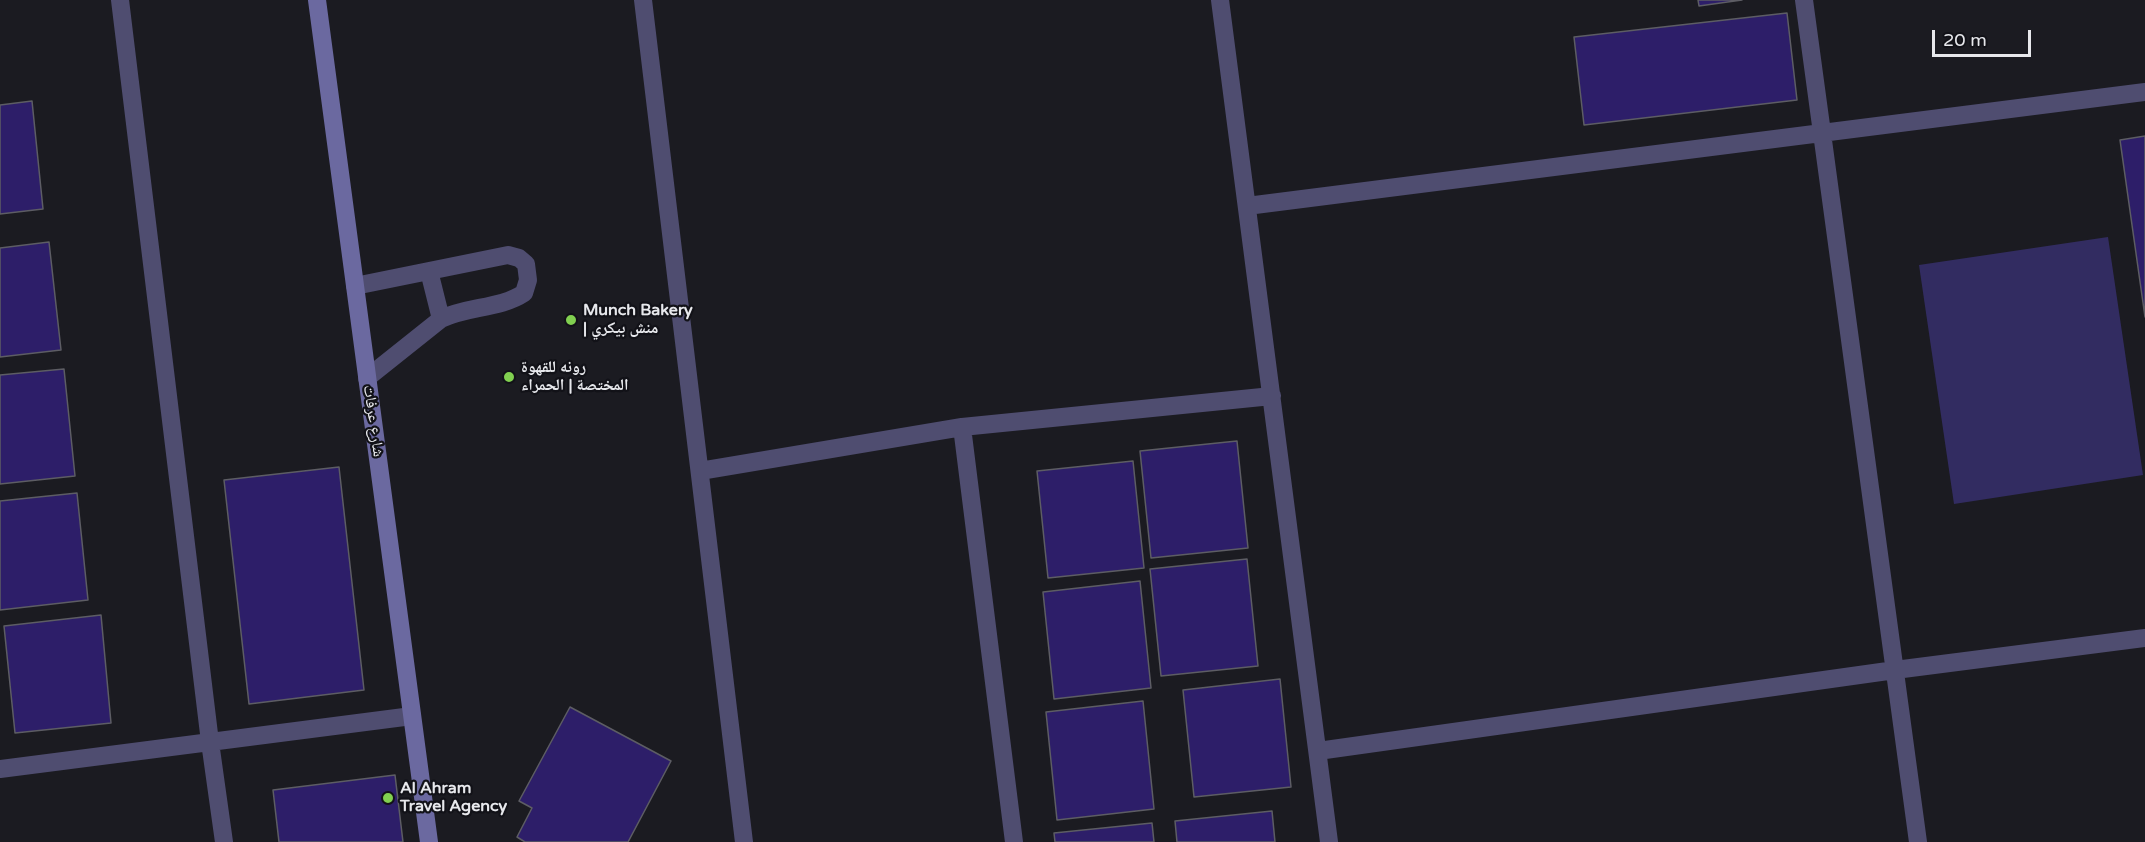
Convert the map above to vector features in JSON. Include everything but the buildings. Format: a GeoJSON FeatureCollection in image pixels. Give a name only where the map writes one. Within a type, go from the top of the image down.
{"type":"FeatureCollection","features":[{"type":"Feature","properties":{"kind":"street"},"geometry":{"type":"LineString","coordinates":[[120,0],[224,842]]}},
{"type":"Feature","properties":{"kind":"street","name":"شارع عرفات"},"geometry":{"type":"LineString","coordinates":[[316,0],[429,842]]}},
{"type":"Feature","properties":{"kind":"street"},"geometry":{"type":"LineString","coordinates":[[644,0],[744,842]]}},
{"type":"Feature","properties":{"kind":"street"},"geometry":{"type":"LineString","coordinates":[[1220,0],[1329,842]]}},
{"type":"Feature","properties":{"kind":"street"},"geometry":{"type":"LineString","coordinates":[[1804,0],[1918,842]]}},
{"type":"Feature","properties":{"kind":"street"},"geometry":{"type":"LineString","coordinates":[[1247,206],[2145,92]]}},
{"type":"Feature","properties":{"kind":"street"},"geometry":{"type":"LineString","coordinates":[[355,286],[508,255],[519,258],[526,264],[528,280],[524,293],[513,300],[452,314],[441,320],[367,378]]}},
{"type":"Feature","properties":{"kind":"street"},"geometry":{"type":"LineString","coordinates":[[429,271],[441,320]]}},
{"type":"Feature","properties":{"kind":"street"},"geometry":{"type":"LineString","coordinates":[[700,471],[962,427],[1272,396]]}},
{"type":"Feature","properties":{"kind":"street"},"geometry":{"type":"LineString","coordinates":[[962,427],[1014,842]]}},
{"type":"Feature","properties":{"kind":"street"},"geometry":{"type":"LineString","coordinates":[[1318,751],[1895,670],[2145,638]]}},
{"type":"Feature","properties":{"kind":"street"},"geometry":{"type":"LineString","coordinates":[[0,770],[412,716]]}},
{"type":"Feature","properties":{"kind":"shaded area"},"geometry":{"type":"Polygon","coordinates":[[[2108,237],[2143,475],[1954,504],[1919,265],[2108,237]]]}},
{"type":"Feature","properties":{"kind":"place","name":"Munch Bakery | منش بيكري"},"geometry":{"type":"Point","coordinates":[571,320]}},
{"type":"Feature","properties":{"kind":"place","name":"رونه للقهوة المختصة | الحمراء"},"geometry":{"type":"Point","coordinates":[509,377]}},
{"type":"Feature","properties":{"kind":"place","name":"Al Ahram Travel Agency"},"geometry":{"type":"Point","coordinates":[388,798]}}]}
